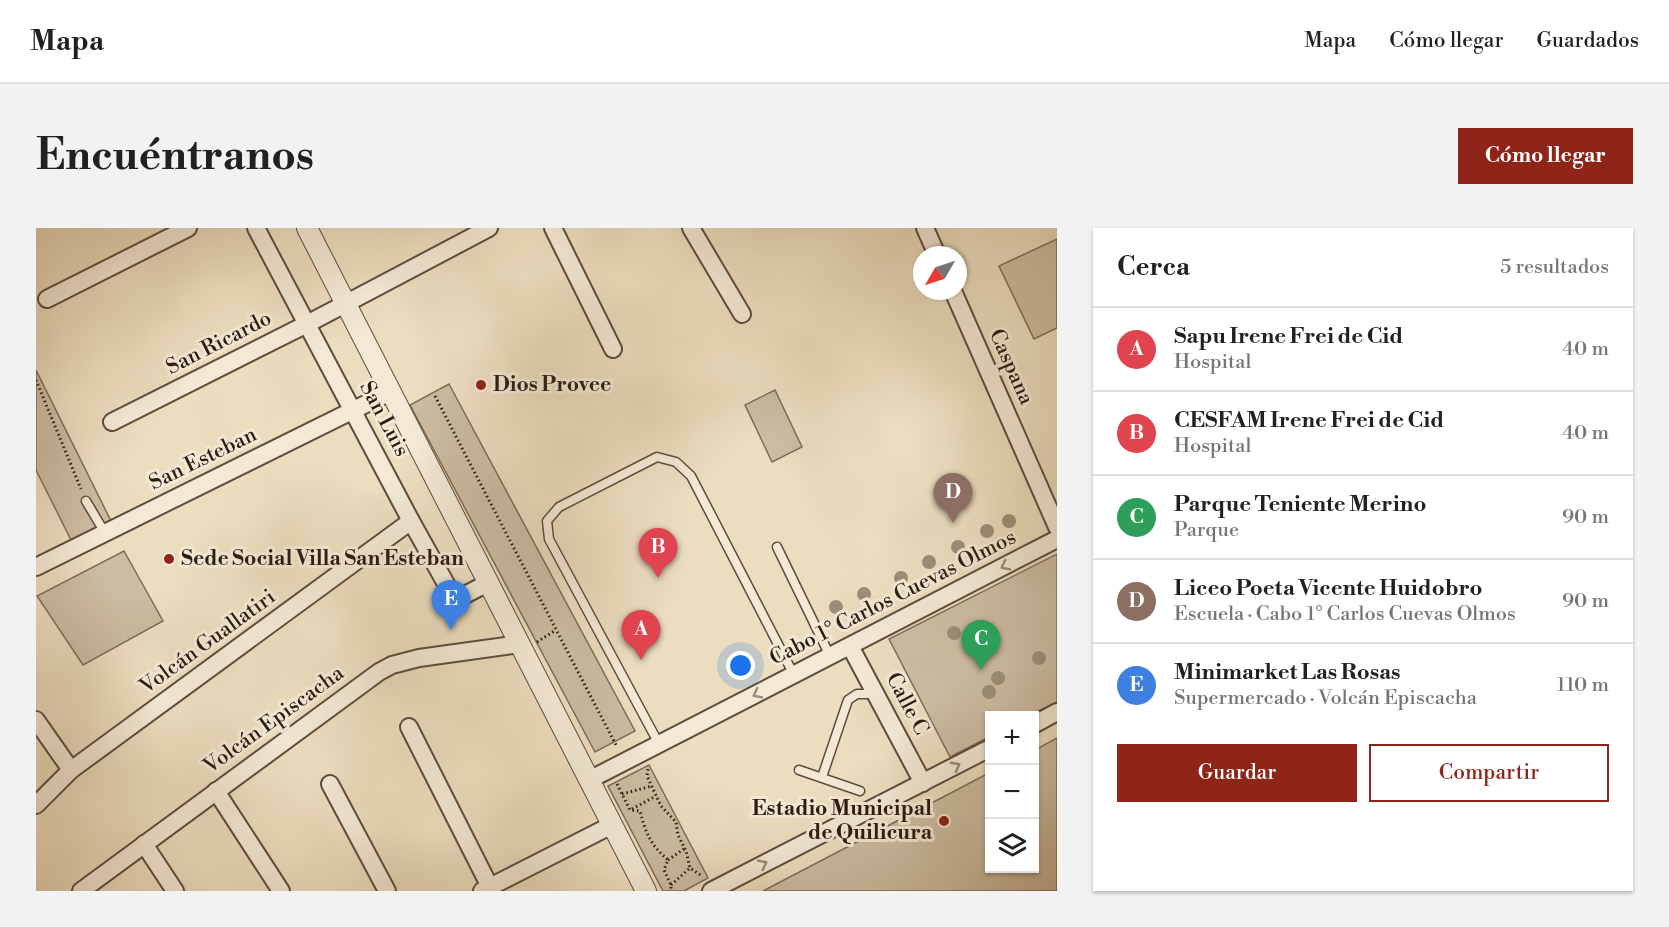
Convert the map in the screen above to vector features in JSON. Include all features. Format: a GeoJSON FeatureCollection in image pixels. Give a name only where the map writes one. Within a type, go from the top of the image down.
{"type":"FeatureCollection","features":[{"type":"Feature","properties":{"kind":"street"},"geometry":{"type":"LineString","coordinates":[[47,299],[188,228]]}},
{"type":"Feature","properties":{"kind":"street","name":"San Luis"},"geometry":{"type":"LineString","coordinates":[[256,228],[455,600],[488,583]]}},
{"type":"Feature","properties":{"kind":"street","name":"San Luis"},"geometry":{"type":"LineString","coordinates":[[307,228],[520,644],[597,776],[612,825],[646,891]]}},
{"type":"Feature","properties":{"kind":"street","name":"San Ricardo"},"geometry":{"type":"LineString","coordinates":[[112,422],[307,324],[489,228]]}},
{"type":"Feature","properties":{"kind":"street"},"geometry":{"type":"LineString","coordinates":[[553,228],[613,349]]}},
{"type":"Feature","properties":{"kind":"street"},"geometry":{"type":"LineString","coordinates":[[691,228],[742,314]]}},
{"type":"Feature","properties":{"kind":"street"},"geometry":{"type":"LineString","coordinates":[[925,228],[933,246]]}},
{"type":"Feature","properties":{"kind":"street","name":"Caspana"},"geometry":{"type":"LineString","coordinates":[[957,300],[1057,527]]}},
{"type":"Feature","properties":{"kind":"street","name":"San Esteban"},"geometry":{"type":"LineString","coordinates":[[36,567],[390,392]]}},
{"type":"Feature","properties":{"kind":"street","name":"Volcán Guallatiri"},"geometry":{"type":"LineString","coordinates":[[36,805],[71,770],[411,521]]}},
{"type":"Feature","properties":{"kind":"street","name":"Cabo 1° Carlos Cuevas Olmos"},"geometry":{"type":"LineString","coordinates":[[597,776],[1057,539]]}},
{"type":"Feature","properties":{"kind":"street","name":"Volcán Episcacha"},"geometry":{"type":"LineString","coordinates":[[81,891],[367,679],[392,665],[419,658],[520,644]]}},
{"type":"Feature","properties":{"kind":"street","name":"Calle C"},"geometry":{"type":"LineString","coordinates":[[850,646],[923,783]]}},
{"type":"Feature","properties":{"kind":"street"},"geometry":{"type":"LineString","coordinates":[[1039,722],[1057,712]]}},
{"type":"Feature","properties":{"kind":"street"},"geometry":{"type":"LineString","coordinates":[[36,720],[71,770]]}},
{"type":"Feature","properties":{"kind":"street"},"geometry":{"type":"LineString","coordinates":[[409,727],[486,889],[612,825]]}},
{"type":"Feature","properties":{"kind":"street"},"geometry":{"type":"LineString","coordinates":[[711,891],[985,751]]}},
{"type":"Feature","properties":{"kind":"street"},"geometry":{"type":"LineString","coordinates":[[330,784],[387,891]]}},
{"type":"Feature","properties":{"kind":"street"},"geometry":{"type":"LineString","coordinates":[[216,791],[280,891]]}},
{"type":"Feature","properties":{"kind":"street"},"geometry":{"type":"LineString","coordinates":[[144,844],[175,891]]}},
{"type":"Feature","properties":{"kind":"lane"},"geometry":{"type":"LineString","coordinates":[[659,744],[549,539],[547,521],[560,507],[657,457],[676,462],[692,476],[794,675]]}},
{"type":"Feature","properties":{"kind":"lane"},"geometry":{"type":"LineString","coordinates":[[86,501],[105,533]]}},
{"type":"Feature","properties":{"kind":"lane"},"geometry":{"type":"LineString","coordinates":[[777,547],[830,656]]}},
{"type":"Feature","properties":{"kind":"lane"},"geometry":{"type":"LineString","coordinates":[[822,777],[848,700],[857,694],[876,694]]}},
{"type":"Feature","properties":{"kind":"lane"},"geometry":{"type":"LineString","coordinates":[[799,770],[860,791]]}},
{"type":"Feature","properties":{"kind":"path"},"geometry":{"type":"LineString","coordinates":[[36,380],[86,501]]}},
{"type":"Feature","properties":{"kind":"path"},"geometry":{"type":"LineString","coordinates":[[435,396],[624,762]]}},
{"type":"Feature","properties":{"kind":"path"},"geometry":{"type":"LineString","coordinates":[[648,769],[647,776],[661,806],[676,822],[678,836],[685,849],[690,868],[702,876]]}},
{"type":"Feature","properties":{"kind":"path"},"geometry":{"type":"LineString","coordinates":[[597,776],[617,784],[630,810]]}},
{"type":"Feature","properties":{"kind":"path"},"geometry":{"type":"LineString","coordinates":[[622,794],[652,786]]}},
{"type":"Feature","properties":{"kind":"path"},"geometry":{"type":"LineString","coordinates":[[630,810],[656,796]]}},
{"type":"Feature","properties":{"kind":"path"},"geometry":{"type":"LineString","coordinates":[[630,810],[640,811],[645,831],[654,847],[668,860]]}},
{"type":"Feature","properties":{"kind":"path"},"geometry":{"type":"LineString","coordinates":[[671,891],[671,885],[664,870],[668,860],[685,849]]}},
{"type":"Feature","properties":{"kind":"path"},"geometry":{"type":"LineString","coordinates":[[671,885],[690,868]]}},
{"type":"Feature","properties":{"kind":"shaded area"},"geometry":{"type":"Polygon","coordinates":[[[1057,239],[1057,328],[1034,339],[999,266],[1057,239]]]}},
{"type":"Feature","properties":{"kind":"shaded area"},"geometry":{"type":"Polygon","coordinates":[[[36,370],[112,523],[72,542],[36,470],[36,370]]]}},
{"type":"Feature","properties":{"kind":"shaded area"},"geometry":{"type":"Polygon","coordinates":[[[449,384],[635,731],[595,752],[410,405],[449,384]]]}},
{"type":"Feature","properties":{"kind":"shaded area"},"geometry":{"type":"Polygon","coordinates":[[[775,390],[802,447],[772,462],[745,405],[775,390]]]}},
{"type":"Feature","properties":{"kind":"shaded area"},"geometry":{"type":"Polygon","coordinates":[[[124,551],[163,621],[83,665],[37,596],[124,551]]]}},
{"type":"Feature","properties":{"kind":"shaded area"},"geometry":{"type":"Polygon","coordinates":[[[1057,554],[1057,702],[1038,711],[985,711],[985,739],[950,757],[889,639],[1057,554]]]}},
{"type":"Feature","properties":{"kind":"shaded area","name":"Estadio Municipal de Quilicura"},"geometry":{"type":"Polygon","coordinates":[[[1057,738],[1057,891],[763,891],[985,775],[985,873],[1039,873],[1039,748],[1057,738]]]}},
{"type":"Feature","properties":{"kind":"shaded area"},"geometry":{"type":"Polygon","coordinates":[[[649,765],[708,878],[684,891],[663,891],[608,786],[649,765]]]}},
{"type":"Feature","properties":{"kind":"place","name":"Dios Provee"},"geometry":{"type":"Point","coordinates":[481,385]}},
{"type":"Feature","properties":{"kind":"place","name":"Liceo Poeta Vicente Huidobro"},"geometry":{"type":"Point","coordinates":[953,523]}},
{"type":"Feature","properties":{"kind":"place","name":"Sede Social Villa San Esteban"},"geometry":{"type":"Point","coordinates":[169,559]}},
{"type":"Feature","properties":{"kind":"place","name":"CESFAM Irene Frei de Cid"},"geometry":{"type":"Point","coordinates":[658,578]}},
{"type":"Feature","properties":{"kind":"place","name":"Minimarket Las Rosas"},"geometry":{"type":"Point","coordinates":[451,630]}},
{"type":"Feature","properties":{"kind":"place","name":"Sapu Irene Frei de Cid"},"geometry":{"type":"Point","coordinates":[641,660]}},
{"type":"Feature","properties":{"kind":"place","name":"Parque Teniente Merino"},"geometry":{"type":"Point","coordinates":[981,670]}},
{"type":"Feature","properties":{"kind":"place","name":"Estadio Municipal de Quilicura"},"geometry":{"type":"Point","coordinates":[944,821]}}]}
